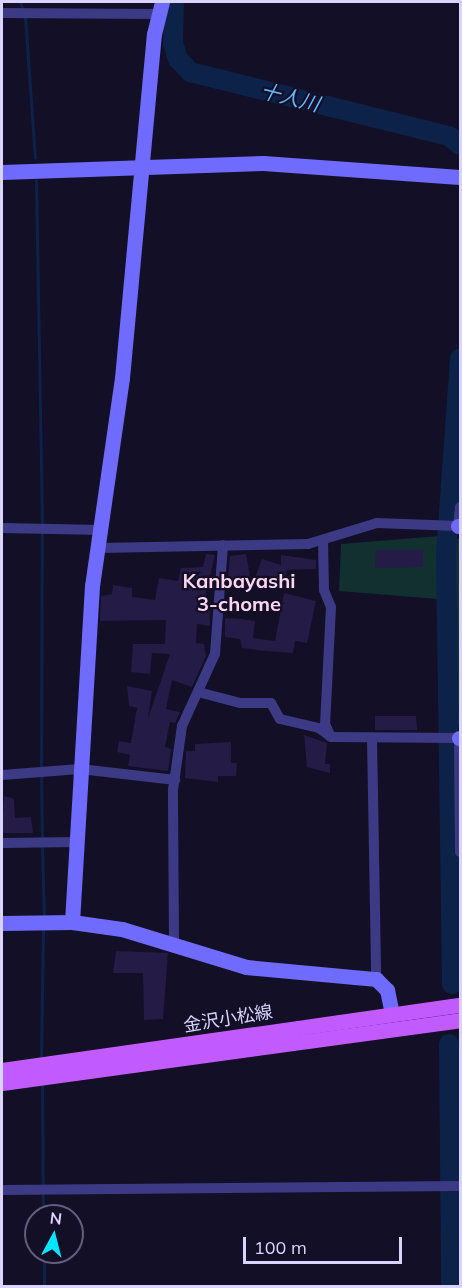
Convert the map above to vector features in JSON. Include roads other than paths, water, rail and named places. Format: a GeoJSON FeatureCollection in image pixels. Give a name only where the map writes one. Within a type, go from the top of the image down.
{"type":"FeatureCollection","features":[{"type":"Feature","properties":{"kind":"main road","name":"金沢小松線"},"geometry":{"type":"LineString","coordinates":[[2,1083],[40,1072],[392,1013],[460,1005]]}},
{"type":"Feature","properties":{"kind":"main road","name":"金沢小松線"},"geometry":{"type":"LineString","coordinates":[[2,1070],[40,1072],[460,1020]]}},
{"type":"Feature","properties":{"kind":"street"},"geometry":{"type":"LineString","coordinates":[[2,13],[29,10],[92,17],[160,8],[103,530],[92,586],[72,922]]}},
{"type":"Feature","properties":{"kind":"street"},"geometry":{"type":"LineString","coordinates":[[2,172],[295,164],[460,177]]}},
{"type":"Feature","properties":{"kind":"street"},"geometry":{"type":"LineString","coordinates":[[99,548],[323,540],[377,524],[452,525],[460,507]]}},
{"type":"Feature","properties":{"kind":"street"},"geometry":{"type":"LineString","coordinates":[[2,528],[103,530]]}},
{"type":"Feature","properties":{"kind":"street"},"geometry":{"type":"LineString","coordinates":[[323,540],[324,590],[331,608],[326,724],[331,737]]}},
{"type":"Feature","properties":{"kind":"street"},"geometry":{"type":"LineString","coordinates":[[174,944],[175,780],[182,726],[215,654],[223,545]]}},
{"type":"Feature","properties":{"kind":"street"},"geometry":{"type":"LineString","coordinates":[[198,692],[240,703],[271,703],[280,719],[319,728],[331,737],[453,737],[460,852]]}},
{"type":"Feature","properties":{"kind":"street"},"geometry":{"type":"LineString","coordinates":[[372,738],[376,979]]}},
{"type":"Feature","properties":{"kind":"street"},"geometry":{"type":"LineString","coordinates":[[2,775],[80,769],[175,780]]}},
{"type":"Feature","properties":{"kind":"street"},"geometry":{"type":"LineString","coordinates":[[2,843],[77,842]]}},
{"type":"Feature","properties":{"kind":"street"},"geometry":{"type":"LineString","coordinates":[[2,923],[72,922],[174,944],[246,967],[376,979],[387,990],[392,1013]]}},
{"type":"Feature","properties":{"kind":"street"},"geometry":{"type":"LineString","coordinates":[[2,1190],[458,1186]]}},
{"type":"Feature","properties":{"kind":"waterway"},"geometry":{"type":"LineString","coordinates":[[20,2],[23,10]]}},
{"type":"Feature","properties":{"kind":"waterway","name":"十人川"},"geometry":{"type":"LineString","coordinates":[[174,2],[173,43],[178,59],[190,72],[449,136],[460,145]]}},
{"type":"Feature","properties":{"kind":"waterway"},"geometry":{"type":"LineString","coordinates":[[25,16],[35,158]]}},
{"type":"Feature","properties":{"kind":"waterway"},"geometry":{"type":"LineString","coordinates":[[36,180],[42,525]]}},
{"type":"Feature","properties":{"kind":"waterway","name":"十人川"},"geometry":{"type":"LineString","coordinates":[[452,984],[446,554],[460,359]]}},
{"type":"Feature","properties":{"kind":"waterway"},"geometry":{"type":"LineString","coordinates":[[41,768],[42,532]]}},
{"type":"Feature","properties":{"kind":"waterway"},"geometry":{"type":"LineString","coordinates":[[41,775],[42,839]]}},
{"type":"Feature","properties":{"kind":"waterway"},"geometry":{"type":"LineString","coordinates":[[42,846],[44,917]]}},
{"type":"Feature","properties":{"kind":"waterway"},"geometry":{"type":"LineString","coordinates":[[41,1058],[43,927]]}},
{"type":"Feature","properties":{"kind":"waterway","name":"十人川"},"geometry":{"type":"LineString","coordinates":[[449,1044],[451,1286]]}},
{"type":"Feature","properties":{"kind":"waterway"},"geometry":{"type":"LineString","coordinates":[[42,1083],[43,1204]]}},
{"type":"Feature","properties":{"kind":"waterway"},"geometry":{"type":"LineString","coordinates":[[44,1264],[44,1286]]}},
{"type":"Feature","properties":{"kind":"district","name":"Kanbayashi 3-chome"},"geometry":{"type":"Point","coordinates":[239,592]}}]}
